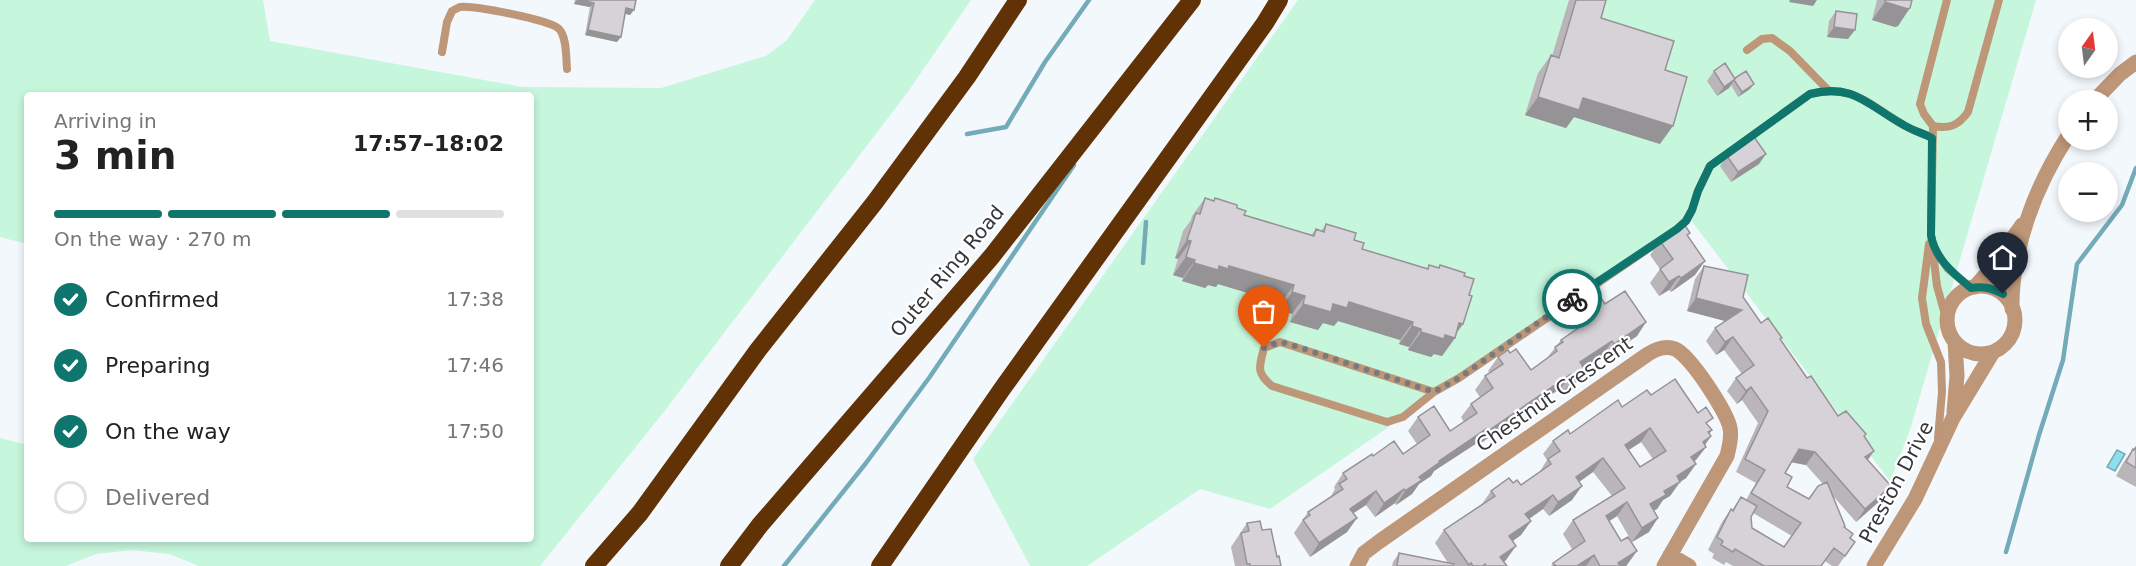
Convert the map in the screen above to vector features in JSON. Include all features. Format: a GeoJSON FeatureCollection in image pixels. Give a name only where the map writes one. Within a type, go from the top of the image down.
{"type":"FeatureCollection","features":[{"type":"Feature","properties":{"kind":"highway"},"geometry":{"type":"LineString","coordinates":[[594,566],[640,513],[758,350],[875,202],[967,77],[1018,0]]}},
{"type":"Feature","properties":{"kind":"highway","name":"Outer Ring Road"},"geometry":{"type":"LineString","coordinates":[[729,566],[768,516],[992,256],[1192,0]]}},
{"type":"Feature","properties":{"kind":"highway"},"geometry":{"type":"LineString","coordinates":[[880,566],[1009,379],[1279,0]]}},
{"type":"Feature","properties":{"kind":"street"},"geometry":{"type":"LineString","coordinates":[[2105,90],[2136,62]]}},
{"type":"Feature","properties":{"kind":"street","name":"Preston Drive"},"geometry":{"type":"LineString","coordinates":[[1874,566],[1915,499],[1953,418],[1993,352],[2005,344],[2011,335],[2015,324],[2012,309],[2013,276],[2031,213],[2050,166],[2060,150]]}},
{"type":"Feature","properties":{"kind":"street","name":"Preston Drive"},"geometry":{"type":"LineString","coordinates":[[1953,418],[1957,376],[1955,342],[1947,322],[1948,311],[1953,301],[1961,293],[1973,288],[1994,265],[2031,213]]}},
{"type":"Feature","properties":{"kind":"street"},"geometry":{"type":"LineString","coordinates":[[1973,288],[1993,288],[2003,294],[2012,309]]}},
{"type":"Feature","properties":{"kind":"street"},"geometry":{"type":"LineString","coordinates":[[1955,342],[1974,353],[1993,352]]}},
{"type":"Feature","properties":{"kind":"street","name":"Chestnut Crescent"},"geometry":{"type":"LineString","coordinates":[[1357,566],[1364,553],[1380,541],[1648,354],[1667,347],[1684,355],[1692,366],[1726,418],[1731,437],[1727,456],[1667,560],[1689,566]]}},
{"type":"Feature","properties":{"kind":"lane"},"geometry":{"type":"LineString","coordinates":[[1947,0],[1920,104],[1933,126],[1946,129],[1962,120],[1968,112],[1999,0]]}},
{"type":"Feature","properties":{"kind":"lane"},"geometry":{"type":"LineString","coordinates":[[442,52],[447,22],[452,11],[460,7],[476,9],[553,24],[560,29],[563,36],[567,69]]}},
{"type":"Feature","properties":{"kind":"lane"},"geometry":{"type":"LineString","coordinates":[[1747,50],[1762,39],[1772,38],[1790,51],[1827,89]]}},
{"type":"Feature","properties":{"kind":"lane"},"geometry":{"type":"LineString","coordinates":[[1434,392],[1280,342],[1264,348],[1260,364],[1260,371],[1264,379],[1272,386],[1387,422],[1403,417],[1434,392],[1459,378],[1677,229],[1686,221],[1692,210],[1710,166],[1810,94],[1827,89],[1852,94],[1868,100],[1902,124],[1932,138]]}},
{"type":"Feature","properties":{"kind":"lane"},"geometry":{"type":"LineString","coordinates":[[1933,126],[1931,235],[1922,298],[1926,324],[1941,362],[1942,392],[1937,452]]}},
{"type":"Feature","properties":{"kind":"lane"},"geometry":{"type":"LineString","coordinates":[[1931,235],[1937,286],[1947,322]]}},
{"type":"Feature","properties":{"kind":"lane"},"geometry":{"type":"LineString","coordinates":[[1933,247],[1948,269],[1973,288]]}},
{"type":"Feature","properties":{"kind":"green space"},"geometry":{"type":"Polygon","coordinates":[[[0,0],[263,0],[270,41],[523,87],[661,88],[766,56],[787,40],[815,0],[971,0],[907,93],[663,413],[540,566],[199,566],[169,554],[132,550],[96,554],[66,566],[0,566],[0,438],[24,444],[24,542],[534,542],[534,92],[24,92],[24,243],[0,237],[0,0]]]}},
{"type":"Feature","properties":{"kind":"green space"},"geometry":{"type":"Polygon","coordinates":[[[1298,0],[2036,0],[1910,430],[1890,481],[1690,219],[1270,509],[1200,489],[1087,566],[1030,566],[973,459],[1298,0]]]}},
{"type":"Feature","properties":{"kind":"water"},"geometry":{"type":"Polygon","coordinates":[[[2117,450],[2125,454],[2115,471],[2107,467],[2117,450]]]}},
{"type":"Feature","properties":{"kind":"building"},"geometry":{"type":"Polygon","coordinates":[[[581,0],[636,0],[634,10],[626,8],[621,37],[588,30],[594,3],[581,0]]]}},
{"type":"Feature","properties":{"kind":"building"},"geometry":{"type":"Polygon","coordinates":[[[1576,0],[1606,0],[1601,18],[1674,41],[1665,70],[1687,77],[1673,126],[1583,98],[1579,110],[1538,97],[1551,55],[1559,58],[1576,0]]]}},
{"type":"Feature","properties":{"kind":"building"},"geometry":{"type":"Polygon","coordinates":[[[1885,0],[1912,0],[1908,9],[1885,2],[1885,0]]]}},
{"type":"Feature","properties":{"kind":"building"},"geometry":{"type":"Polygon","coordinates":[[[1836,11],[1857,14],[1855,30],[1834,27],[1836,11]]]}},
{"type":"Feature","properties":{"kind":"building"},"geometry":{"type":"Polygon","coordinates":[[[1725,63],[1735,79],[1724,87],[1714,71],[1725,63]]]}},
{"type":"Feature","properties":{"kind":"building"},"geometry":{"type":"Polygon","coordinates":[[[1746,71],[1754,84],[1742,92],[1734,80],[1746,71]]]}},
{"type":"Feature","properties":{"kind":"building"},"geometry":{"type":"Polygon","coordinates":[[[1754,137],[1766,154],[1738,172],[1727,156],[1754,137]]]}},
{"type":"Feature","properties":{"kind":"building"},"geometry":{"type":"Polygon","coordinates":[[[1205,198],[1214,201],[1215,198],[1237,205],[1237,208],[1246,211],[1244,215],[1314,236],[1316,229],[1324,232],[1326,224],[1356,233],[1354,240],[1364,243],[1362,249],[1428,269],[1429,265],[1439,268],[1440,265],[1465,273],[1464,276],[1474,279],[1469,295],[1472,296],[1463,324],[1459,323],[1455,338],[1445,335],[1444,339],[1421,332],[1421,329],[1412,326],[1413,322],[1349,302],[1347,308],[1333,304],[1331,312],[1303,304],[1305,296],[1292,292],[1294,285],[1229,266],[1228,269],[1219,266],[1218,270],[1194,263],[1195,260],[1186,257],[1191,241],[1187,240],[1196,213],[1200,214],[1205,198]]]}},
{"type":"Feature","properties":{"kind":"building"},"geometry":{"type":"Polygon","coordinates":[[[1684,224],[1690,233],[1687,235],[1705,261],[1681,278],[1679,276],[1669,282],[1660,269],[1673,259],[1660,241],[1684,224]]]}},
{"type":"Feature","properties":{"kind":"building"},"geometry":{"type":"Polygon","coordinates":[[[1704,266],[1748,275],[1743,297],[1761,323],[1768,318],[1807,378],[1811,376],[1838,416],[1846,411],[1866,434],[1864,436],[1874,451],[1865,457],[1891,486],[1865,509],[1815,452],[1799,449],[1785,473],[1792,477],[1787,487],[1809,499],[1818,486],[1827,482],[1844,527],[1853,534],[1850,538],[1855,542],[1845,556],[1834,548],[1821,566],[1764,566],[1735,549],[1733,552],[1721,545],[1723,541],[1717,537],[1731,509],[1733,511],[1741,497],[1757,506],[1751,517],[1752,528],[1784,547],[1801,523],[1751,493],[1765,470],[1745,459],[1768,411],[1751,387],[1746,391],[1736,378],[1754,365],[1733,337],[1725,342],[1715,328],[1742,310],[1696,298],[1704,266]]]}},
{"type":"Feature","properties":{"kind":"building"},"geometry":{"type":"Polygon","coordinates":[[[1595,289],[1605,304],[1625,291],[1646,322],[1614,344],[1612,341],[1580,362],[1585,370],[1573,378],[1571,374],[1488,431],[1486,429],[1439,461],[1419,477],[1422,480],[1405,491],[1404,489],[1384,503],[1376,491],[1350,509],[1357,518],[1319,543],[1303,520],[1310,515],[1308,512],[1343,489],[1339,484],[1347,479],[1343,473],[1394,441],[1403,454],[1430,435],[1418,417],[1434,406],[1450,431],[1477,413],[1471,404],[1493,388],[1485,376],[1503,364],[1498,357],[1508,350],[1510,353],[1516,349],[1531,370],[1557,351],[1555,347],[1563,342],[1561,340],[1594,317],[1582,298],[1595,289]]]}},
{"type":"Feature","properties":{"kind":"building"},"geometry":{"type":"Polygon","coordinates":[[[1675,379],[1698,413],[1706,407],[1713,418],[1706,423],[1712,430],[1708,432],[1711,436],[1703,442],[1706,447],[1691,457],[1696,464],[1677,476],[1680,482],[1664,491],[1666,495],[1650,504],[1658,518],[1642,528],[1627,502],[1606,516],[1621,541],[1628,537],[1637,551],[1618,563],[1620,566],[1600,566],[1594,555],[1577,566],[1554,566],[1553,563],[1585,541],[1573,520],[1625,488],[1603,458],[1576,477],[1582,486],[1558,502],[1553,495],[1525,514],[1531,521],[1509,536],[1516,546],[1500,557],[1507,566],[1486,566],[1485,564],[1473,566],[1471,563],[1469,565],[1444,530],[1495,496],[1491,491],[1509,478],[1513,483],[1517,480],[1521,485],[1551,464],[1548,459],[1560,451],[1553,441],[1568,430],[1570,434],[1618,400],[1622,407],[1647,390],[1651,395],[1675,379]],[[1650,428],[1625,445],[1640,467],[1666,451],[1650,428]]]}},
{"type":"Feature","properties":{"kind":"building"},"geometry":{"type":"Polygon","coordinates":[[[2136,447],[2136,468],[2126,462],[2136,447]]]}},
{"type":"Feature","properties":{"kind":"building"},"geometry":{"type":"Polygon","coordinates":[[[1260,521],[1262,530],[1271,529],[1281,566],[1250,566],[1247,564],[1241,533],[1249,531],[1247,523],[1260,521]]]}},
{"type":"Feature","properties":{"kind":"building"},"geometry":{"type":"Polygon","coordinates":[[[1399,553],[1454,564],[1453,566],[1397,566],[1399,553]]]}},
{"type":"Feature","properties":{"kind":"waterway"},"geometry":{"type":"LineString","coordinates":[[967,134],[1006,127],[1045,62],[1089,0]]}},
{"type":"Feature","properties":{"kind":"waterway"},"geometry":{"type":"LineString","coordinates":[[784,566],[866,463],[929,378],[1074,165]]}},
{"type":"Feature","properties":{"kind":"waterway"},"geometry":{"type":"LineString","coordinates":[[2006,552],[2063,360],[2077,264],[2122,205],[2136,168]]}},
{"type":"Feature","properties":{"kind":"waterway"},"geometry":{"type":"LineString","coordinates":[[1143,263],[1146,222]]}},
{"type":"Feature","properties":{"kind":"way so far"},"geometry":{"type":"LineString","coordinates":[[1264,348],[1280,342],[1289,344],[1434,392],[1459,378],[1572,299]]}},
{"type":"Feature","properties":{"kind":"route"},"geometry":{"type":"LineString","coordinates":[[1572,299],[1686,221],[1710,166],[1810,94],[1827,89],[1868,100],[1902,124],[1932,138],[1931,235],[1933,247],[1948,269],[1971,288],[1982,286],[1993,288],[2003,294]]}}]}
